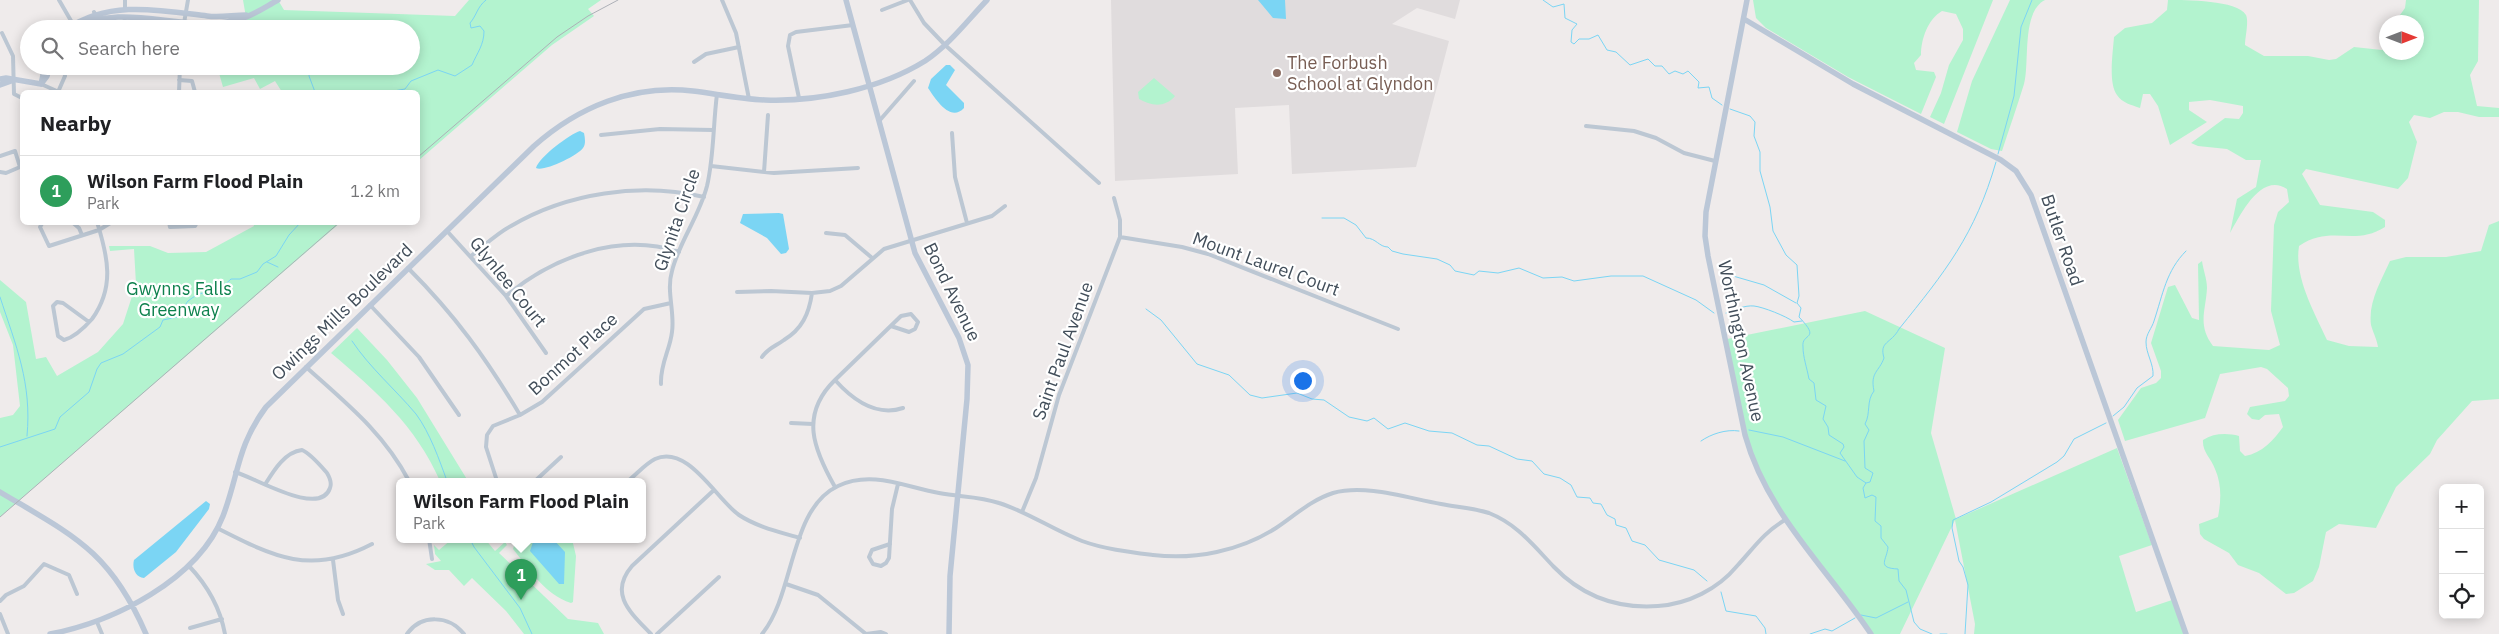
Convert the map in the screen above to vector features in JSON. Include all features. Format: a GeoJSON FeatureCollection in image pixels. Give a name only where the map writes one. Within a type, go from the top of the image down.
{"type":"FeatureCollection","features":[{"type":"Feature","properties":{"kind":"main road"},"geometry":{"type":"LineString","coordinates":[[85,20],[95,14],[125,5],[204,18],[248,15],[278,0]]}},
{"type":"Feature","properties":{"kind":"main road","name":"Bond Avenue"},"geometry":{"type":"LineString","coordinates":[[846,0],[871,86],[911,241],[920,266],[959,338],[968,365],[968,392],[949,591],[949,634]]}},
{"type":"Feature","properties":{"kind":"main road","name":"Owings Mills Boulevard"},"geometry":{"type":"LineString","coordinates":[[50,634],[97,622],[168,583],[189,566],[206,547],[217,528],[227,504],[242,448],[259,416],[408,268],[534,146],[553,130],[579,113],[602,102],[640,92],[680,90],[749,99],[799,98],[871,86],[908,71],[946,45],[986,0]]}},
{"type":"Feature","properties":{"kind":"main road"},"geometry":{"type":"LineString","coordinates":[[1744,19],[1747,0]]}},
{"type":"Feature","properties":{"kind":"main road","name":"Worthington Avenue"},"geometry":{"type":"LineString","coordinates":[[1744,19],[1705,220],[1708,256],[1749,448],[1763,482],[1785,520],[1871,634]]}},
{"type":"Feature","properties":{"kind":"main road","name":"Butler Road"},"geometry":{"type":"LineString","coordinates":[[1744,19],[1853,84],[2001,160],[2020,176],[2031,194],[2186,634]]}},
{"type":"Feature","properties":{"kind":"main road"},"geometry":{"type":"LineString","coordinates":[[40,84],[42,75]]}},
{"type":"Feature","properties":{"kind":"main road"},"geometry":{"type":"LineString","coordinates":[[40,84],[45,75]]}},
{"type":"Feature","properties":{"kind":"main road"},"geometry":{"type":"LineString","coordinates":[[0,79],[40,84]]}},
{"type":"Feature","properties":{"kind":"main road"},"geometry":{"type":"LineString","coordinates":[[0,85],[14,80]]}},
{"type":"Feature","properties":{"kind":"main road"},"geometry":{"type":"LineString","coordinates":[[0,492],[84,543],[114,575],[133,603],[146,634]]}},
{"type":"Feature","properties":{"kind":"street"},"geometry":{"type":"LineString","coordinates":[[59,0],[70,20]]}},
{"type":"Feature","properties":{"kind":"street"},"geometry":{"type":"LineString","coordinates":[[185,20],[188,0]]}},
{"type":"Feature","properties":{"kind":"street"},"geometry":{"type":"LineString","coordinates":[[722,0],[733,23],[749,99]]}},
{"type":"Feature","properties":{"kind":"street"},"geometry":{"type":"LineString","coordinates":[[882,10],[909,0],[924,24],[1099,183]]}},
{"type":"Feature","properties":{"kind":"street"},"geometry":{"type":"LineString","coordinates":[[124,20],[125,5]]}},
{"type":"Feature","properties":{"kind":"street"},"geometry":{"type":"LineString","coordinates":[[95,14],[99,20]]}},
{"type":"Feature","properties":{"kind":"street"},"geometry":{"type":"LineString","coordinates":[[799,98],[788,46],[790,35],[796,32],[853,25]]}},
{"type":"Feature","properties":{"kind":"street"},"geometry":{"type":"LineString","coordinates":[[2,33],[13,56],[14,94],[20,97]]}},
{"type":"Feature","properties":{"kind":"street"},"geometry":{"type":"LineString","coordinates":[[694,62],[706,54],[739,47]]}},
{"type":"Feature","properties":{"kind":"street"},"geometry":{"type":"LineString","coordinates":[[60,90],[65,75]]}},
{"type":"Feature","properties":{"kind":"street"},"geometry":{"type":"LineString","coordinates":[[179,90],[180,75]]}},
{"type":"Feature","properties":{"kind":"street"},"geometry":{"type":"LineString","coordinates":[[180,80],[192,81],[194,90]]}},
{"type":"Feature","properties":{"kind":"street"},"geometry":{"type":"LineString","coordinates":[[880,120],[914,81]]}},
{"type":"Feature","properties":{"kind":"street"},"geometry":{"type":"LineString","coordinates":[[40,84],[54,90]]}},
{"type":"Feature","properties":{"kind":"street","name":"Glynita Circle"},"geometry":{"type":"LineString","coordinates":[[660,384],[662,361],[672,331],[670,276],[704,197],[711,166],[717,94]]}},
{"type":"Feature","properties":{"kind":"street"},"geometry":{"type":"LineString","coordinates":[[764,172],[768,115]]}},
{"type":"Feature","properties":{"kind":"street"},"geometry":{"type":"LineString","coordinates":[[1586,126],[1634,131],[1684,153],[1715,161]]}},
{"type":"Feature","properties":{"kind":"street"},"geometry":{"type":"LineString","coordinates":[[601,135],[667,128],[713,130]]}},
{"type":"Feature","properties":{"kind":"street"},"geometry":{"type":"LineString","coordinates":[[952,133],[955,177],[967,223]]}},
{"type":"Feature","properties":{"kind":"street"},"geometry":{"type":"LineString","coordinates":[[0,156],[15,151],[20,167],[6,173],[0,172]]}},
{"type":"Feature","properties":{"kind":"street"},"geometry":{"type":"LineString","coordinates":[[711,166],[764,172],[858,168]]}},
{"type":"Feature","properties":{"kind":"street"},"geometry":{"type":"LineString","coordinates":[[470,256],[522,220],[574,200],[648,189],[674,191],[704,197]]}},
{"type":"Feature","properties":{"kind":"street","name":"Saint Paul Avenue"},"geometry":{"type":"LineString","coordinates":[[1022,512],[1036,478],[1059,394],[1120,237],[1120,220],[1114,198]]}},
{"type":"Feature","properties":{"kind":"street"},"geometry":{"type":"LineString","coordinates":[[737,292],[812,293],[830,291],[841,286],[884,249],[992,216],[1005,206]]}},
{"type":"Feature","properties":{"kind":"street"},"geometry":{"type":"LineString","coordinates":[[41,225],[40,227],[49,246],[99,230],[107,225]]}},
{"type":"Feature","properties":{"kind":"street"},"geometry":{"type":"LineString","coordinates":[[76,225],[82,235]]}},
{"type":"Feature","properties":{"kind":"street"},"geometry":{"type":"LineString","coordinates":[[89,322],[63,303],[57,302],[53,306],[59,339],[68,339],[89,322],[102,301],[108,283],[108,258],[98,225]]}},
{"type":"Feature","properties":{"kind":"street"},"geometry":{"type":"LineString","coordinates":[[170,225],[170,227],[196,225]]}},
{"type":"Feature","properties":{"kind":"street","name":"Glynlee Court"},"geometry":{"type":"LineString","coordinates":[[447,231],[506,296],[546,352]]}},
{"type":"Feature","properties":{"kind":"street"},"geometry":{"type":"LineString","coordinates":[[826,233],[845,235],[872,258]]}},
{"type":"Feature","properties":{"kind":"street","name":"Mount Laurel Court"},"geometry":{"type":"LineString","coordinates":[[1120,237],[1195,250],[1398,329]]}},
{"type":"Feature","properties":{"kind":"street"},"geometry":{"type":"LineString","coordinates":[[506,296],[542,270],[581,254],[635,244],[652,245],[679,252]]}},
{"type":"Feature","properties":{"kind":"street"},"geometry":{"type":"LineString","coordinates":[[408,268],[466,330],[494,370],[520,415]]}},
{"type":"Feature","properties":{"kind":"street"},"geometry":{"type":"LineString","coordinates":[[762,357],[770,348],[785,340],[803,323],[809,312],[812,293]]}},
{"type":"Feature","properties":{"kind":"street","name":"Bonmot Place"},"geometry":{"type":"LineString","coordinates":[[496,478],[486,447],[487,435],[493,426],[520,415],[552,394],[638,314],[651,306],[671,303]]}},
{"type":"Feature","properties":{"kind":"street"},"geometry":{"type":"LineString","coordinates":[[370,305],[419,357],[459,415]]}},
{"type":"Feature","properties":{"kind":"street"},"geometry":{"type":"LineString","coordinates":[[836,487],[819,457],[813,424],[818,404],[828,387],[891,326],[906,313],[914,315],[918,322],[915,329],[909,332],[891,326]]}},
{"type":"Feature","properties":{"kind":"street"},"geometry":{"type":"LineString","coordinates":[[306,368],[362,418],[388,445],[407,478]]}},
{"type":"Feature","properties":{"kind":"street"},"geometry":{"type":"LineString","coordinates":[[835,380],[850,396],[865,405],[892,410],[903,408]]}},
{"type":"Feature","properties":{"kind":"street"},"geometry":{"type":"LineString","coordinates":[[791,423],[813,424]]}},
{"type":"Feature","properties":{"kind":"street"},"geometry":{"type":"LineString","coordinates":[[235,472],[266,483],[296,498],[307,499],[324,495],[330,489],[331,482],[328,474],[309,454],[302,450],[289,455],[277,467],[266,483]]}},
{"type":"Feature","properties":{"kind":"street"},"geometry":{"type":"LineString","coordinates":[[632,478],[660,457],[671,457],[688,464],[745,519],[800,538]]}},
{"type":"Feature","properties":{"kind":"street"},"geometry":{"type":"LineString","coordinates":[[538,478],[560,458]]}},
{"type":"Feature","properties":{"kind":"street"},"geometry":{"type":"LineString","coordinates":[[762,634],[776,614],[800,538],[814,507],[836,487],[866,478],[957,496],[991,500],[1022,512],[1064,534],[1097,546],[1154,555],[1188,556],[1225,550],[1254,539],[1276,527],[1313,501],[1333,493],[1355,490],[1378,493],[1490,514],[1523,533],[1577,587],[1610,602],[1645,607],[1681,602],[1716,585],[1736,567],[1764,535],[1785,520]]}},
{"type":"Feature","properties":{"kind":"street"},"geometry":{"type":"LineString","coordinates":[[890,544],[872,550],[870,557],[873,564],[881,566],[888,561],[890,544],[892,509],[898,484]]}},
{"type":"Feature","properties":{"kind":"street"},"geometry":{"type":"LineString","coordinates":[[651,634],[624,604],[622,587],[624,577],[632,566],[714,490]]}},
{"type":"Feature","properties":{"kind":"street"},"geometry":{"type":"LineString","coordinates":[[217,528],[263,551],[283,558],[312,562],[333,560],[372,544]]}},
{"type":"Feature","properties":{"kind":"street"},"geometry":{"type":"LineString","coordinates":[[430,543],[432,559]]}},
{"type":"Feature","properties":{"kind":"street"},"geometry":{"type":"LineString","coordinates":[[333,560],[338,600],[343,614]]}},
{"type":"Feature","properties":{"kind":"street"},"geometry":{"type":"LineString","coordinates":[[0,601],[6,595],[29,582],[44,564],[69,575],[77,594]]}},
{"type":"Feature","properties":{"kind":"street"},"geometry":{"type":"LineString","coordinates":[[189,566],[206,587],[222,619],[225,634]]}},
{"type":"Feature","properties":{"kind":"street"},"geometry":{"type":"LineString","coordinates":[[657,634],[719,577]]}},
{"type":"Feature","properties":{"kind":"street"},"geometry":{"type":"LineString","coordinates":[[786,584],[818,595],[866,634],[881,632],[886,634]]}},
{"type":"Feature","properties":{"kind":"street"},"geometry":{"type":"LineString","coordinates":[[0,614],[8,634]]}},
{"type":"Feature","properties":{"kind":"street"},"geometry":{"type":"LineString","coordinates":[[190,628],[222,619]]}},
{"type":"Feature","properties":{"kind":"street"},"geometry":{"type":"LineString","coordinates":[[407,634],[420,622],[437,619],[455,624],[464,634]]}},
{"type":"Feature","properties":{"kind":"street"},"geometry":{"type":"LineString","coordinates":[[97,622],[102,634]]}},
{"type":"Feature","properties":{"kind":"shaded area","name":"The Forbush School at Glyndon"},"geometry":{"type":"Polygon","coordinates":[[[1111,0],[1460,0],[1455,19],[1417,8],[1392,24],[1449,41],[1416,167],[1292,174],[1289,105],[1235,108],[1238,174],[1115,181],[1111,0]]]}},
{"type":"Feature","properties":{"kind":"green space"},"geometry":{"type":"Polygon","coordinates":[[[243,0],[278,0],[284,10],[455,16],[469,0],[601,0],[588,9],[594,16],[552,45],[420,159],[420,90],[281,90],[275,81],[260,89],[254,78],[223,87],[220,75],[420,75],[420,20],[246,20],[243,0]]]}},
{"type":"Feature","properties":{"kind":"green space"},"geometry":{"type":"Polygon","coordinates":[[[1753,0],[1993,0],[1944,124],[1930,117],[1941,93],[1949,65],[1963,40],[1963,29],[1956,14],[1942,11],[1933,19],[1926,30],[1922,42],[1921,55],[1914,63],[1916,70],[1934,72],[1936,77],[1921,114],[1848,77],[1766,28],[1756,18],[1753,0]]]}},
{"type":"Feature","properties":{"kind":"green space"},"geometry":{"type":"Polygon","coordinates":[[[2010,0],[2045,0],[2037,6],[2032,15],[2029,26],[2026,75],[2002,151],[1991,149],[1957,132],[1972,81],[2010,0]]]}},
{"type":"Feature","properties":{"kind":"green space"},"geometry":{"type":"Polygon","coordinates":[[[2168,0],[2210,2],[2233,6],[2241,10],[2247,18],[2245,45],[2264,56],[2308,56],[2329,60],[2336,59],[2354,47],[2379,50],[2379,60],[2424,60],[2424,15],[2400,15],[2405,8],[2406,0],[2479,0],[2478,61],[2470,75],[2477,106],[2499,108],[2499,117],[2479,117],[2458,112],[2444,112],[2430,118],[2414,115],[2409,122],[2417,142],[2408,178],[2398,189],[2306,169],[2302,174],[2320,205],[2373,212],[2385,220],[2385,227],[2374,233],[2363,235],[2332,236],[2311,240],[2299,246],[2298,258],[2299,270],[2306,294],[2327,340],[2349,346],[2378,347],[2371,325],[2371,308],[2390,261],[2406,257],[2446,257],[2481,251],[2489,225],[2499,221],[2499,399],[2472,401],[2437,440],[2430,454],[2396,487],[2376,528],[2339,524],[2326,532],[2319,567],[2313,581],[2294,593],[2286,594],[2259,573],[2238,565],[2229,553],[2204,539],[2200,534],[2199,524],[2218,517],[2220,499],[2217,475],[2205,452],[2203,440],[2216,435],[2234,435],[2239,436],[2240,451],[2245,456],[2262,449],[2272,441],[2283,427],[2279,414],[2265,415],[2259,420],[2252,419],[2247,414],[2250,407],[2285,401],[2289,396],[2288,388],[2267,369],[2261,367],[2220,374],[2205,418],[2125,441],[2118,420],[2141,388],[2156,383],[2161,378],[2161,371],[2151,343],[2168,287],[2175,285],[2192,318],[2199,320],[2198,264],[2202,261],[2207,288],[2204,324],[2205,331],[2213,346],[2269,350],[2280,345],[2271,311],[2274,225],[2278,212],[2289,202],[2287,189],[2278,185],[2260,190],[2246,206],[2230,233],[2237,199],[2256,187],[2261,160],[2246,160],[2227,149],[2198,146],[2191,143],[2225,118],[2239,119],[2243,113],[2243,106],[2210,100],[2189,102],[2189,110],[2207,122],[2170,145],[2158,106],[2150,94],[2143,94],[2140,108],[2122,100],[2114,90],[2112,67],[2114,37],[2125,28],[2152,23],[2167,10],[2168,0]]]}},
{"type":"Feature","properties":{"kind":"green space"},"geometry":{"type":"Polygon","coordinates":[[[1154,78],[1175,96],[1167,103],[1158,105],[1139,99],[1138,92],[1154,78]]]}},
{"type":"Feature","properties":{"kind":"green space","name":"Gwynns Falls Greenway"},"geometry":{"type":"Polygon","coordinates":[[[338,225],[0,517],[0,418],[13,415],[20,406],[13,345],[0,312],[0,280],[26,302],[36,359],[46,357],[57,376],[98,352],[123,324],[136,284],[134,249],[110,251],[109,246],[150,246],[168,253],[206,252],[254,226],[338,225]]]}},
{"type":"Feature","properties":{"kind":"green space"},"geometry":{"type":"Polygon","coordinates":[[[1865,311],[1945,348],[1931,433],[1956,519],[2117,448],[2152,545],[2119,556],[2136,612],[2172,600],[2184,634],[1974,634],[1975,624],[1955,520],[1900,634],[1873,634],[1798,536],[1772,495],[1762,475],[1745,425],[1727,339],[1865,311]]]}},
{"type":"Feature","properties":{"kind":"green space"},"geometry":{"type":"Polygon","coordinates":[[[357,328],[387,360],[417,398],[466,478],[438,478],[430,461],[407,426],[364,381],[331,353],[357,328]]]}},
{"type":"Feature","properties":{"kind":"green space"},"geometry":{"type":"Polygon","coordinates":[[[447,543],[488,543],[495,551],[506,543],[507,545],[499,553],[568,619],[598,623],[604,634],[524,634],[506,611],[472,578],[464,586],[449,570],[435,570],[426,564],[441,561],[435,554],[434,545],[439,550],[447,543]]]}},
{"type":"Feature","properties":{"kind":"green space"},"geometry":{"type":"Polygon","coordinates":[[[515,543],[573,543],[576,556],[573,602],[561,599],[545,587],[513,549],[515,543]]]}},
{"type":"Feature","properties":{"kind":"water"},"geometry":{"type":"Polygon","coordinates":[[[1258,0],[1285,0],[1286,19],[1273,18],[1258,0]]]}},
{"type":"Feature","properties":{"kind":"water"},"geometry":{"type":"Polygon","coordinates":[[[946,65],[950,65],[955,70],[946,85],[964,103],[964,108],[959,112],[953,113],[948,111],[928,88],[931,79],[946,65]]]}},
{"type":"Feature","properties":{"kind":"water"},"geometry":{"type":"Polygon","coordinates":[[[580,131],[584,133],[585,141],[580,151],[553,166],[536,168],[538,163],[555,146],[580,131]]]}},
{"type":"Feature","properties":{"kind":"water"},"geometry":{"type":"Polygon","coordinates":[[[743,214],[783,214],[789,249],[786,253],[781,254],[767,238],[740,223],[743,214]]]}},
{"type":"Feature","properties":{"kind":"water"},"geometry":{"type":"Polygon","coordinates":[[[206,501],[210,504],[209,509],[176,552],[144,578],[138,576],[133,566],[134,560],[206,501]]]}},
{"type":"Feature","properties":{"kind":"water"},"geometry":{"type":"Polygon","coordinates":[[[533,543],[557,543],[565,552],[564,584],[559,584],[530,551],[533,543]]]}},
{"type":"Feature","properties":{"kind":"waterway"},"geometry":{"type":"LineString","coordinates":[[399,90],[405,89],[411,81],[438,70],[455,76],[472,65],[482,45],[484,31],[480,26],[471,28],[470,23],[486,0]]}},
{"type":"Feature","properties":{"kind":"waterway"},"geometry":{"type":"LineString","coordinates":[[1543,0],[1553,7],[1564,4],[1565,18],[1577,24],[1572,30],[1571,42],[1574,44],[1579,39],[1589,39],[1598,35],[1607,50],[1616,52],[1630,65],[1648,59],[1655,66],[1662,66],[1669,74],[1675,71],[1683,74],[1688,71],[1699,82],[1698,88],[1709,87],[1712,98],[1722,105]]}},
{"type":"Feature","properties":{"kind":"waterway"},"geometry":{"type":"LineString","coordinates":[[1998,154],[2014,96],[2021,27],[2032,0]]}},
{"type":"Feature","properties":{"kind":"waterway"},"geometry":{"type":"LineString","coordinates":[[309,75],[314,90]]}},
{"type":"Feature","properties":{"kind":"waterway"},"geometry":{"type":"LineString","coordinates":[[1730,109],[1750,116],[1755,122],[1754,136],[1760,152],[1760,171],[1770,207],[1773,231],[1786,255],[1797,265],[1799,296],[1797,303],[1801,308],[1799,317],[1810,333],[1803,342],[1804,359],[1809,379],[1814,383],[1816,400],[1826,406],[1823,419],[1828,427],[1829,435],[1843,444],[1844,447],[1840,453],[1857,477],[1866,483],[1863,488],[1865,498],[1872,495],[1876,497],[1875,521],[1881,526],[1881,538],[1888,547],[1885,565],[1898,569],[1899,581],[1906,590],[1914,622],[1920,629],[1932,634]]}},
{"type":"Feature","properties":{"kind":"waterway"},"geometry":{"type":"LineString","coordinates":[[1866,483],[1870,482],[1873,473],[1865,468],[1864,441],[1869,430],[1865,424],[1870,399],[1874,391],[1874,376],[1884,358],[1884,345],[1896,334],[1957,252],[1988,188],[1996,162]]}},
{"type":"Feature","properties":{"kind":"waterway"},"geometry":{"type":"LineString","coordinates":[[1322,218],[1344,218],[1356,225],[1366,238],[1372,239],[1392,251],[1437,259],[1450,265],[1455,271],[1474,275],[1479,271],[1498,273],[1519,268],[1543,278],[1562,277],[1574,281],[1611,276],[1643,276],[1696,300],[1714,313]]}},
{"type":"Feature","properties":{"kind":"waterway"},"geometry":{"type":"LineString","coordinates":[[0,447],[55,429],[60,417],[89,392],[101,363],[123,354],[160,327],[163,320],[182,316],[185,306],[193,297],[222,286],[231,279],[240,279],[257,272],[263,264],[276,256],[289,235],[298,225]]}},
{"type":"Feature","properties":{"kind":"waterway"},"geometry":{"type":"LineString","coordinates":[[2113,416],[2124,407],[2137,388],[2153,376],[2146,346],[2147,336],[2153,324],[2169,275],[2186,251]]}},
{"type":"Feature","properties":{"kind":"waterway"},"geometry":{"type":"LineString","coordinates":[[267,262],[278,267]]}},
{"type":"Feature","properties":{"kind":"waterway"},"geometry":{"type":"LineString","coordinates":[[1733,276],[1764,285],[1796,303]]}},
{"type":"Feature","properties":{"kind":"waterway"},"geometry":{"type":"LineString","coordinates":[[0,297],[17,349],[25,382],[28,417],[27,436]]}},
{"type":"Feature","properties":{"kind":"waterway"},"geometry":{"type":"LineString","coordinates":[[1726,313],[1743,307],[1754,306],[1774,312],[1794,322],[1802,321]]}},
{"type":"Feature","properties":{"kind":"waterway"},"geometry":{"type":"LineString","coordinates":[[1146,309],[1161,320],[1197,364],[1229,375],[1250,395],[1262,398],[1297,393],[1312,399],[1324,400],[1349,417],[1367,421],[1374,418],[1388,429],[1405,423],[1429,431],[1452,433],[1477,445],[1489,446],[1517,459],[1532,461],[1544,474],[1560,478],[1571,485],[1577,497],[1590,498],[1593,503],[1601,504],[1607,515],[1615,519],[1616,525],[1626,528],[1632,541],[1645,545],[1659,560],[1694,570],[1707,581]]}},
{"type":"Feature","properties":{"kind":"waterway"},"geometry":{"type":"LineString","coordinates":[[352,341],[421,421],[446,478]]}},
{"type":"Feature","properties":{"kind":"waterway"},"geometry":{"type":"LineString","coordinates":[[1965,634],[1968,585],[1963,567],[1959,561],[1952,528],[1953,520],[1991,502],[2057,462],[2064,456],[2074,439],[2106,423]]}},
{"type":"Feature","properties":{"kind":"waterway"},"geometry":{"type":"LineString","coordinates":[[1749,430],[1783,437],[1845,461]]}},
{"type":"Feature","properties":{"kind":"waterway"},"geometry":{"type":"LineString","coordinates":[[1701,441],[1719,433],[1739,431]]}},
{"type":"Feature","properties":{"kind":"waterway"},"geometry":{"type":"LineString","coordinates":[[472,543],[520,608],[532,634]]}},
{"type":"Feature","properties":{"kind":"waterway"},"geometry":{"type":"LineString","coordinates":[[1721,592],[1726,611],[1756,616],[1765,628],[1766,634]]}},
{"type":"Feature","properties":{"kind":"waterway"},"geometry":{"type":"LineString","coordinates":[[1861,615],[1876,618],[1908,602]]}},
{"type":"Feature","properties":{"kind":"waterway"},"geometry":{"type":"LineString","coordinates":[[1810,634],[1825,629],[1832,631],[1855,618]]}},
{"type":"Feature","properties":{"kind":"waterway"},"geometry":{"type":"LineString","coordinates":[[1940,634],[1947,634]]}},
{"type":"Feature","properties":{"kind":"railway"},"geometry":{"type":"LineString","coordinates":[[420,155],[557,37],[588,16],[618,0]]}},
{"type":"Feature","properties":{"kind":"railway"},"geometry":{"type":"LineString","coordinates":[[0,517],[337,225]]}},
{"type":"Feature","properties":{"kind":"place","name":"The Forbush School at Glyndon"},"geometry":{"type":"Point","coordinates":[1277,73]}},
{"type":"Feature","properties":{"kind":"place","name":"Wilson Farm Flood Plain"},"geometry":{"type":"Point","coordinates":[521,600]}}]}
